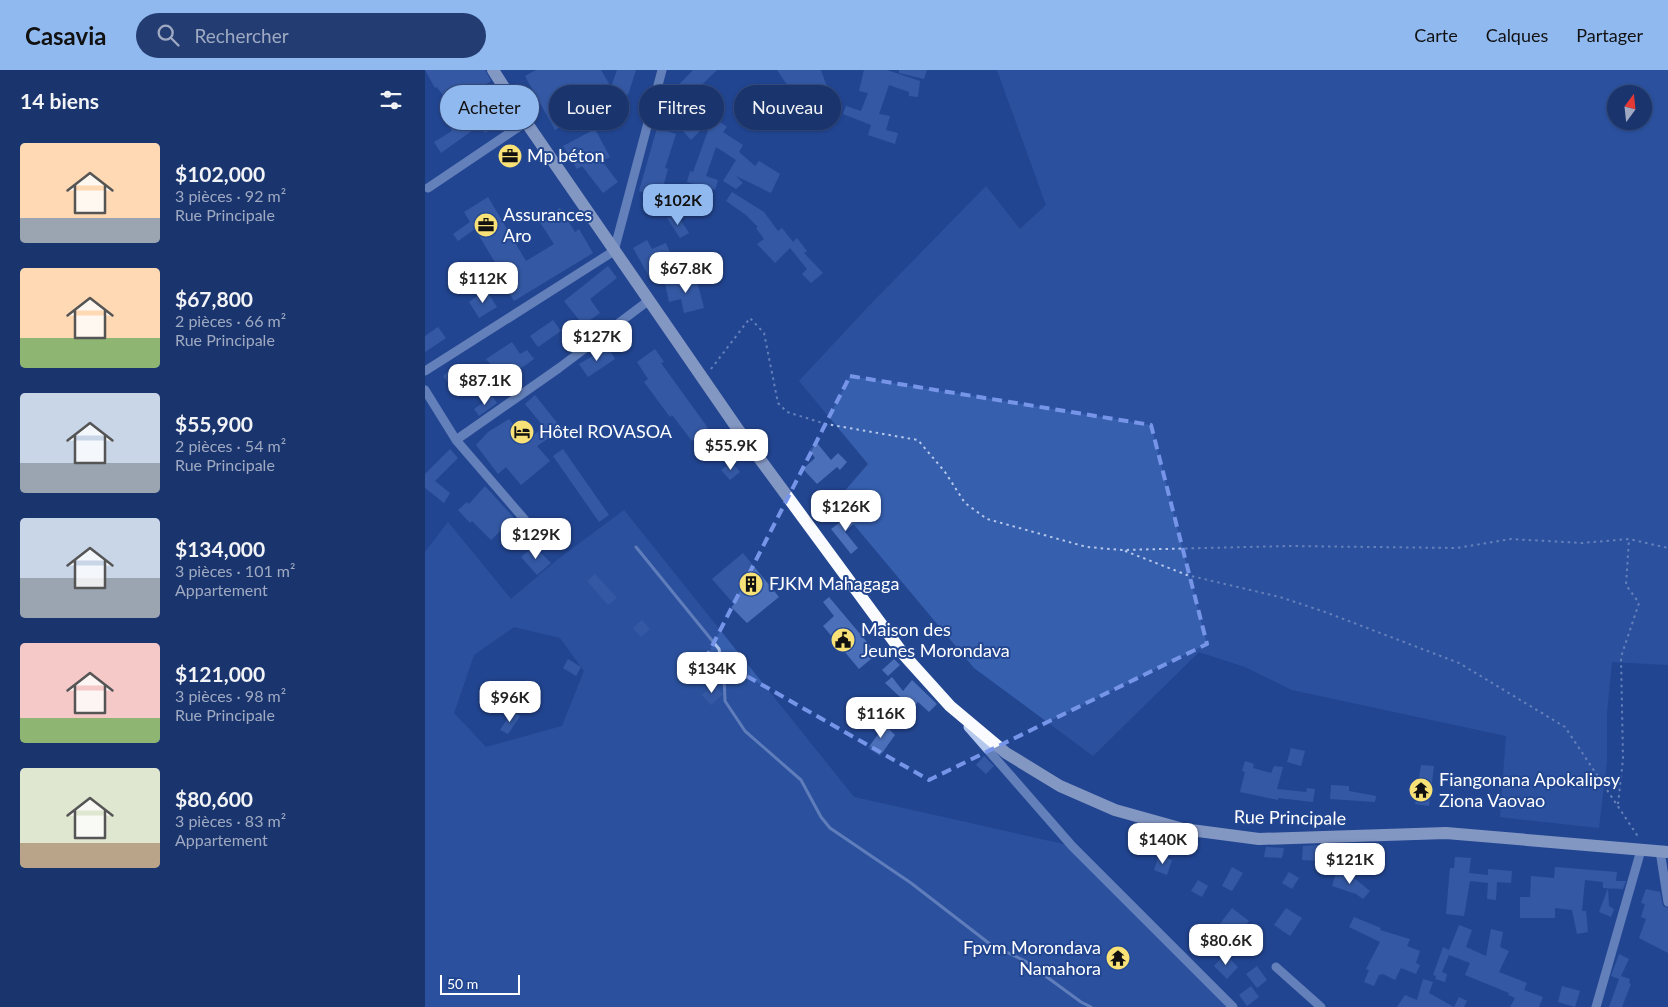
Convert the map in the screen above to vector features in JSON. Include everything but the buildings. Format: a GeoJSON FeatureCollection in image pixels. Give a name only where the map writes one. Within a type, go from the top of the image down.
{"type":"FeatureCollection","features":[{"type":"Feature","properties":{"kind":"main road","name":"Rue Principale"},"geometry":{"type":"LineString","coordinates":[[493,70],[503,85]]}},
{"type":"Feature","properties":{"kind":"main road","name":"Rue Principale"},"geometry":{"type":"LineString","coordinates":[[532,130],[701,376],[904,655],[950,706],[1006,753],[1060,786],[1115,810],[1183,829],[1259,839],[1446,833],[1654,851]]}},
{"type":"Feature","properties":{"kind":"street"},"geometry":{"type":"LineString","coordinates":[[425,371],[614,250],[662,71]]}},
{"type":"Feature","properties":{"kind":"street"},"geometry":{"type":"LineString","coordinates":[[428,188],[514,130]]}},
{"type":"Feature","properties":{"kind":"street"},"geometry":{"type":"LineString","coordinates":[[456,440],[559,368],[648,301]]}},
{"type":"Feature","properties":{"kind":"street"},"geometry":{"type":"LineString","coordinates":[[425,390],[456,440],[531,527]]}},
{"type":"Feature","properties":{"kind":"street"},"geometry":{"type":"LineString","coordinates":[[950,706],[1072,846],[1233,1007]]}},
{"type":"Feature","properties":{"kind":"street"},"geometry":{"type":"LineString","coordinates":[[1654,851],[1668,902]]}},
{"type":"Feature","properties":{"kind":"street"},"geometry":{"type":"LineString","coordinates":[[1596,1007],[1654,851]]}},
{"type":"Feature","properties":{"kind":"street"},"geometry":{"type":"LineString","coordinates":[[1276,966],[1321,1007]]}},
{"type":"Feature","properties":{"kind":"path"},"geometry":{"type":"LineString","coordinates":[[701,376],[713,367],[751,318],[764,334],[778,403],[787,412],[826,424],[918,440],[945,472],[965,503],[987,519],[1087,547],[1122,550],[1288,546],[1457,548],[1511,539],[1582,543],[1629,539],[1668,548]]}},
{"type":"Feature","properties":{"kind":"path"},"geometry":{"type":"LineString","coordinates":[[1618,804],[1623,759],[1621,657],[1639,603],[1626,585],[1629,539]]}},
{"type":"Feature","properties":{"kind":"path"},"geometry":{"type":"LineString","coordinates":[[1122,550],[1187,575],[1279,597],[1325,612],[1459,663],[1565,727],[1618,804],[1654,851]]}},
{"type":"Feature","properties":{"kind":"highlighted area"},"geometry":{"type":"Polygon","coordinates":[[[850,376],[1151,425],[1207,644],[929,780],[708,654],[850,376]]]}},
{"type":"Feature","properties":{"kind":"shaded area"},"geometry":{"type":"Polygon","coordinates":[[[997,70],[1668,70],[1668,665],[1612,662],[1607,712],[1607,761],[1599,828],[1500,817],[1506,736],[1292,690],[1245,667],[1199,652],[1093,756],[974,668],[835,502],[868,464],[799,381],[986,186],[1020,229],[1046,205],[997,70]]]}},
{"type":"Feature","properties":{"kind":"shaded area"},"geometry":{"type":"Polygon","coordinates":[[[624,510],[854,797],[1072,846],[1233,1007],[425,1007],[425,552],[448,522],[511,599],[557,560],[624,510]],[[514,627],[474,655],[454,713],[486,747],[562,726],[584,671],[560,638],[514,627]]]}},
{"type":"Feature","properties":{"kind":"waterway"},"geometry":{"type":"LineString","coordinates":[[636,547],[719,649],[724,676],[725,701],[745,731],[801,780],[821,817],[830,828],[911,883],[990,944],[1025,961],[1081,1002],[1091,1007]]}},
{"type":"Feature","properties":{"kind":"place","name":"Mp béton"},"geometry":{"type":"Point","coordinates":[510,156]}},
{"type":"Feature","properties":{"kind":"place","name":"Assurances Aro"},"geometry":{"type":"Point","coordinates":[486,225]}},
{"type":"Feature","properties":{"kind":"place","name":"Hôtel ROVASOA"},"geometry":{"type":"Point","coordinates":[522,432]}},
{"type":"Feature","properties":{"kind":"place","name":"FJKM Mahagaga"},"geometry":{"type":"Point","coordinates":[751,584]}},
{"type":"Feature","properties":{"kind":"place","name":"Maison des Jeunes Morondava"},"geometry":{"type":"Point","coordinates":[843,640]}},
{"type":"Feature","properties":{"kind":"place","name":"Fiangonana Apokalipsy Ziona Vaovao"},"geometry":{"type":"Point","coordinates":[1421,790]}},
{"type":"Feature","properties":{"kind":"place","name":"Fpvm Morondava Namahora"},"geometry":{"type":"Point","coordinates":[1118,958]}}]}
